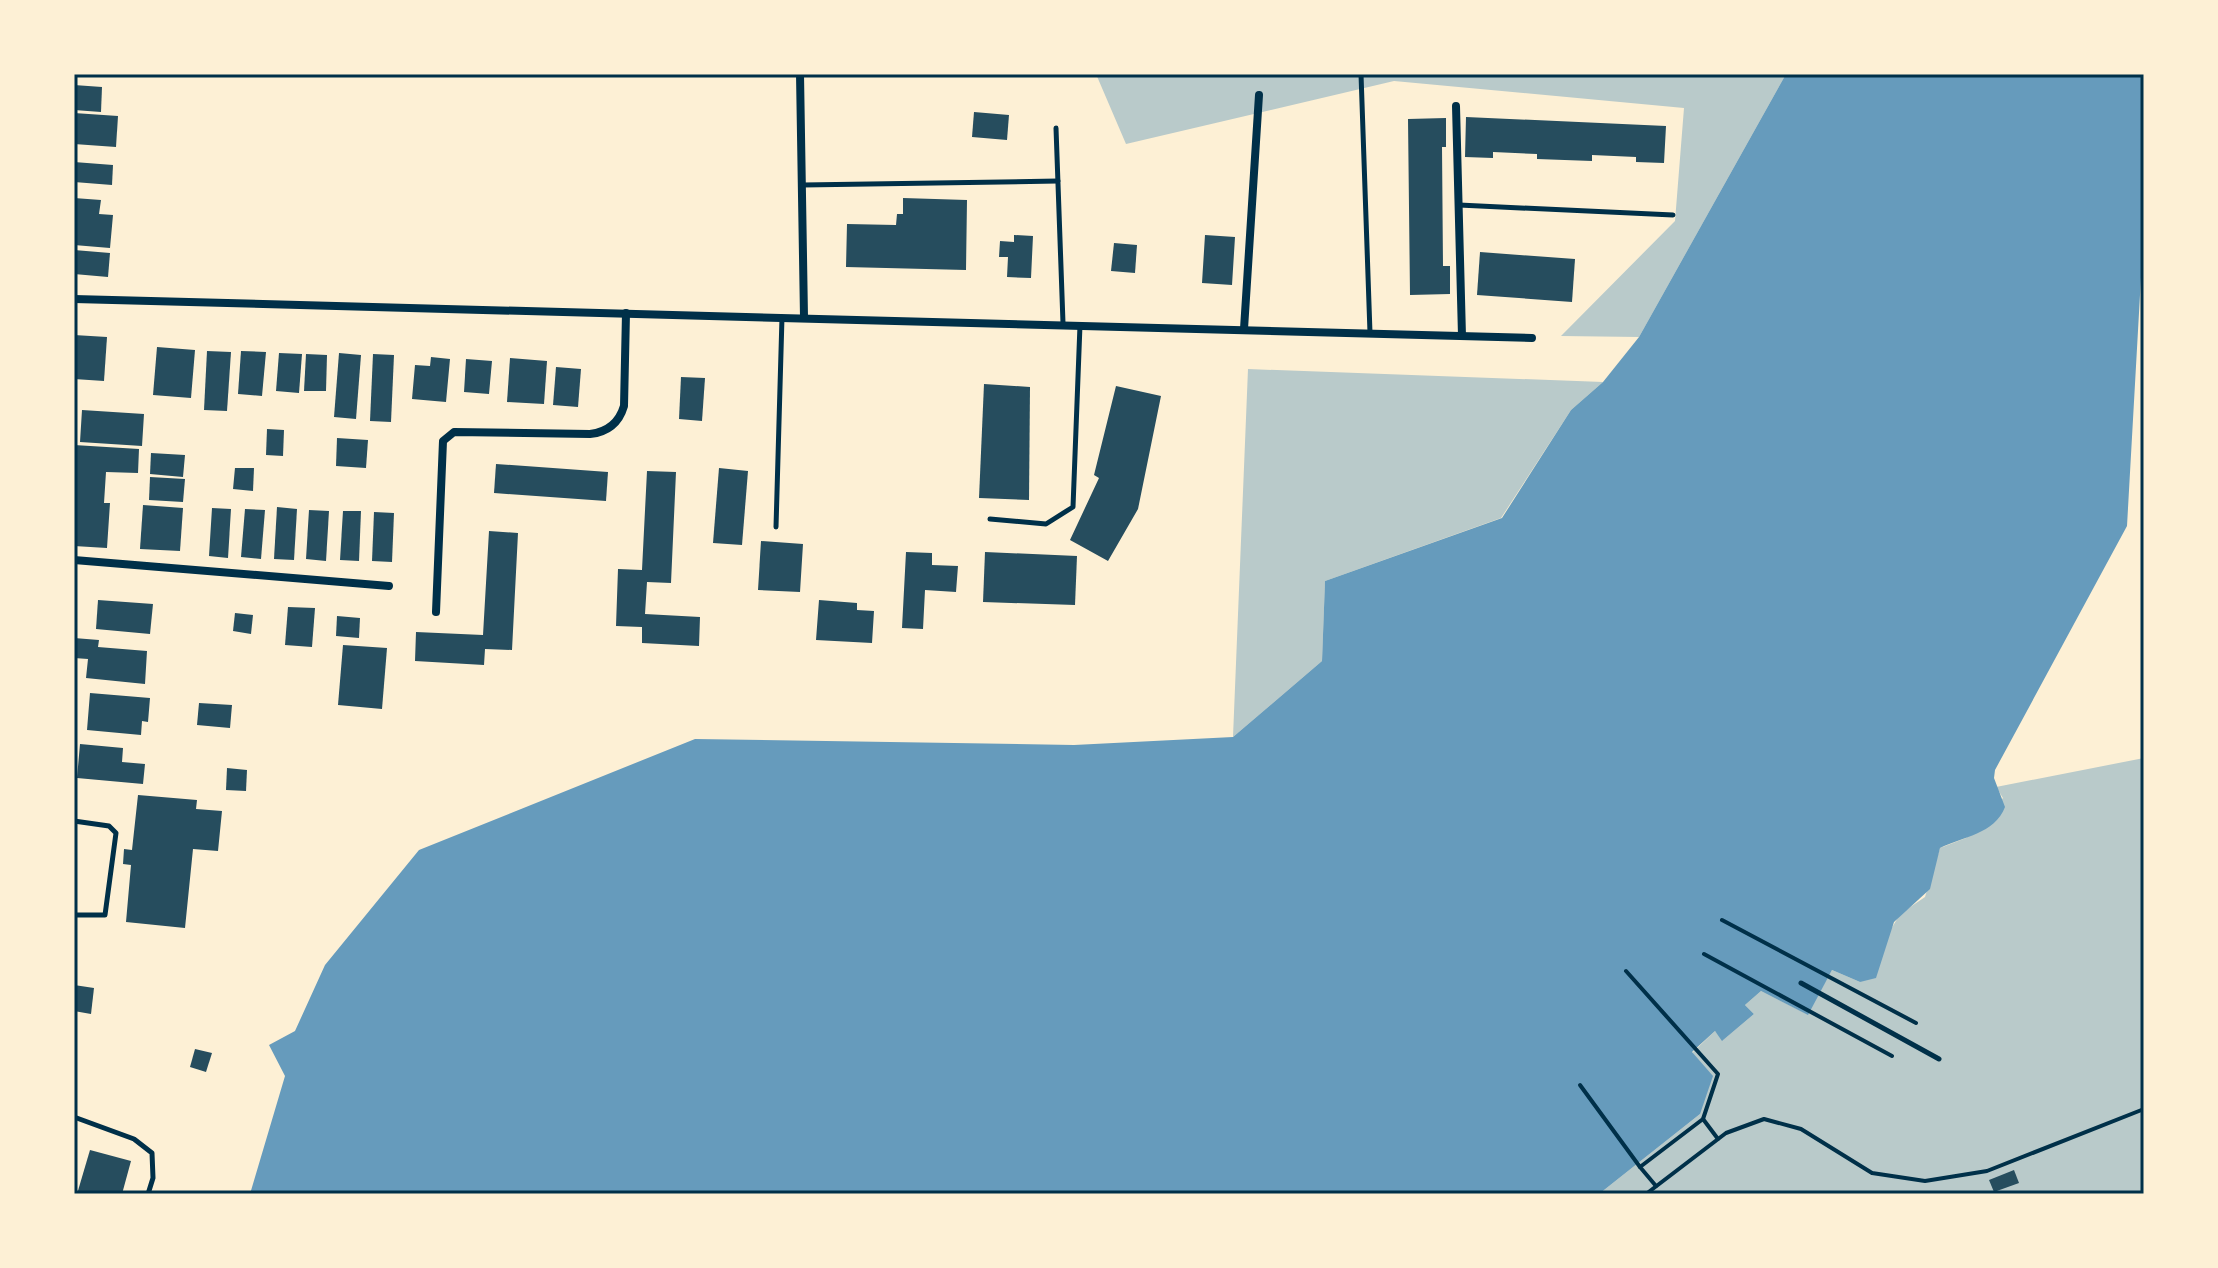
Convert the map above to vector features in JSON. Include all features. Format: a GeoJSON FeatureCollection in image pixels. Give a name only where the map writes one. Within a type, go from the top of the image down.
{"type":"FeatureCollection","features":[{"type":"Feature","properties":{"kind":"street"},"geometry":{"type":"LineString","coordinates":[[800,74],[804,317]]}},
{"type":"Feature","properties":{"kind":"street"},"geometry":{"type":"LineString","coordinates":[[1244,329],[1259,95]]}},
{"type":"Feature","properties":{"kind":"street"},"geometry":{"type":"LineString","coordinates":[[1456,106],[1462,336]]}},
{"type":"Feature","properties":{"kind":"street"},"geometry":{"type":"LineString","coordinates":[[74,299],[1063,323],[1532,338]]}},
{"type":"Feature","properties":{"kind":"street"},"geometry":{"type":"LineString","coordinates":[[436,612],[443,441],[454,432],[590,434],[611,428],[621,416],[624,406],[626,313]]}},
{"type":"Feature","properties":{"kind":"street"},"geometry":{"type":"LineString","coordinates":[[74,560],[389,586]]}},
{"type":"Feature","properties":{"kind":"lane"},"geometry":{"type":"LineString","coordinates":[[1361,74],[1370,333]]}},
{"type":"Feature","properties":{"kind":"lane"},"geometry":{"type":"LineString","coordinates":[[1056,128],[1063,323]]}},
{"type":"Feature","properties":{"kind":"lane"},"geometry":{"type":"LineString","coordinates":[[802,185],[1058,181]]}},
{"type":"Feature","properties":{"kind":"lane"},"geometry":{"type":"LineString","coordinates":[[1459,205],[1673,215]]}},
{"type":"Feature","properties":{"kind":"lane"},"geometry":{"type":"LineString","coordinates":[[776,527],[782,316]]}},
{"type":"Feature","properties":{"kind":"lane"},"geometry":{"type":"LineString","coordinates":[[990,519],[1046,524],[1073,507],[1080,324]]}},
{"type":"Feature","properties":{"kind":"lane"},"geometry":{"type":"LineString","coordinates":[[74,821],[109,826],[116,833],[105,915],[74,915]]}},
{"type":"Feature","properties":{"kind":"lane"},"geometry":{"type":"LineString","coordinates":[[1801,983],[1939,1059]]}},
{"type":"Feature","properties":{"kind":"lane"},"geometry":{"type":"LineString","coordinates":[[74,1117],[134,1139],[152,1153],[153,1178],[148,1194]]}},
{"type":"Feature","properties":{"kind":"path"},"geometry":{"type":"LineString","coordinates":[[1722,920],[1916,1023]]}},
{"type":"Feature","properties":{"kind":"path"},"geometry":{"type":"LineString","coordinates":[[1704,954],[1892,1056]]}},
{"type":"Feature","properties":{"kind":"path"},"geometry":{"type":"LineString","coordinates":[[1626,971],[1718,1074],[1703,1119],[1640,1167]]}},
{"type":"Feature","properties":{"kind":"path"},"geometry":{"type":"LineString","coordinates":[[1580,1085],[1656,1186]]}},
{"type":"Feature","properties":{"kind":"path"},"geometry":{"type":"LineString","coordinates":[[1646,1194],[1718,1139],[1747,1123],[1773,1119],[1817,1138],[1872,1173],[1906,1180],[1949,1179],[1987,1171],[2144,1109]]}},
{"type":"Feature","properties":{"kind":"path"},"geometry":{"type":"LineString","coordinates":[[1703,1119],[1718,1139]]}},
{"type":"Feature","properties":{"kind":"shaded area"},"geometry":{"type":"Polygon","coordinates":[[[1096,74],[1786,74],[1639,337],[1561,336],[1675,221],[1684,108],[1394,81],[1126,144],[1096,74]]]}},
{"type":"Feature","properties":{"kind":"shaded area"},"geometry":{"type":"Polygon","coordinates":[[[1248,369],[1603,382],[1571,410],[1501,518],[1325,581],[1322,661],[1233,737],[1248,369]]]}},
{"type":"Feature","properties":{"kind":"shaded area"},"geometry":{"type":"Polygon","coordinates":[[[2144,758],[2144,1194],[1599,1194],[1700,1114],[1692,1053],[1715,1031],[1723,1040],[1754,1014],[1745,1005],[1761,991],[1807,1014],[1832,970],[1860,982],[1900,914],[1925,897],[1940,848],[1966,838],[2003,798],[1996,787],[2144,758]]]}},
{"type":"Feature","properties":{"kind":"water"},"geometry":{"type":"Polygon","coordinates":[[[1786,74],[2144,74],[2144,224],[2127,526],[1995,770],[1994,778],[2005,807],[1986,829],[1940,848],[1930,889],[1894,922],[1876,978],[1860,982],[1832,970],[1808,1015],[1761,991],[1745,1005],[1754,1014],[1722,1041],[1715,1031],[1692,1052],[1713,1076],[1700,1114],[1599,1194],[250,1194],[285,1076],[269,1045],[295,1031],[325,965],[419,850],[695,739],[1074,745],[1233,737],[1322,661],[1325,581],[1502,518],[1571,410],[1603,382],[1639,337],[1786,74]]]}},
{"type":"Feature","properties":{"kind":"building"},"geometry":{"type":"Polygon","coordinates":[[[74,85],[102,87],[101,112],[74,110],[74,85]]]}},
{"type":"Feature","properties":{"kind":"building"},"geometry":{"type":"Polygon","coordinates":[[[974,112],[1009,115],[1007,140],[972,137],[974,112]]]}},
{"type":"Feature","properties":{"kind":"building"},"geometry":{"type":"Polygon","coordinates":[[[74,113],[118,116],[116,147],[74,144],[74,113]]]}},
{"type":"Feature","properties":{"kind":"building"},"geometry":{"type":"Polygon","coordinates":[[[1466,117],[1666,126],[1664,163],[1636,162],[1636,157],[1592,155],[1592,161],[1537,159],[1537,154],[1493,152],[1493,158],[1465,157],[1466,117]]]}},
{"type":"Feature","properties":{"kind":"building"},"geometry":{"type":"Polygon","coordinates":[[[1446,118],[1446,147],[1442,147],[1443,266],[1450,266],[1450,294],[1410,295],[1408,119],[1446,118]]]}},
{"type":"Feature","properties":{"kind":"building"},"geometry":{"type":"Polygon","coordinates":[[[74,162],[113,165],[112,185],[74,182],[74,162]]]}},
{"type":"Feature","properties":{"kind":"building"},"geometry":{"type":"Polygon","coordinates":[[[74,198],[101,200],[99,214],[113,215],[110,248],[74,245],[74,198]]]}},
{"type":"Feature","properties":{"kind":"building"},"geometry":{"type":"Polygon","coordinates":[[[903,198],[967,200],[966,270],[846,267],[847,224],[896,225],[897,214],[903,214],[903,198]]]}},
{"type":"Feature","properties":{"kind":"building"},"geometry":{"type":"Polygon","coordinates":[[[1014,235],[1033,236],[1031,278],[1007,277],[1008,257],[999,257],[1000,241],[1014,242],[1014,235]]]}},
{"type":"Feature","properties":{"kind":"building"},"geometry":{"type":"Polygon","coordinates":[[[1205,235],[1235,237],[1232,285],[1202,283],[1205,235]]]}},
{"type":"Feature","properties":{"kind":"building"},"geometry":{"type":"Polygon","coordinates":[[[1114,243],[1137,245],[1135,273],[1111,271],[1114,243]]]}},
{"type":"Feature","properties":{"kind":"building"},"geometry":{"type":"Polygon","coordinates":[[[74,250],[110,253],[108,277],[74,274],[74,250]]]}},
{"type":"Feature","properties":{"kind":"building"},"geometry":{"type":"Polygon","coordinates":[[[1480,252],[1575,259],[1572,302],[1477,295],[1480,252]]]}},
{"type":"Feature","properties":{"kind":"building"},"geometry":{"type":"Polygon","coordinates":[[[74,335],[107,337],[104,381],[74,379],[74,335]]]}},
{"type":"Feature","properties":{"kind":"building"},"geometry":{"type":"Polygon","coordinates":[[[157,347],[195,350],[191,398],[153,395],[157,347]]]}},
{"type":"Feature","properties":{"kind":"building"},"geometry":{"type":"Polygon","coordinates":[[[207,351],[231,352],[227,411],[204,410],[207,351]]]}},
{"type":"Feature","properties":{"kind":"building"},"geometry":{"type":"Polygon","coordinates":[[[241,351],[266,352],[262,396],[238,394],[241,351]]]}},
{"type":"Feature","properties":{"kind":"building"},"geometry":{"type":"Polygon","coordinates":[[[279,353],[302,354],[299,393],[276,391],[279,353]]]}},
{"type":"Feature","properties":{"kind":"building"},"geometry":{"type":"Polygon","coordinates":[[[339,353],[361,355],[356,419],[334,417],[339,353]]]}},
{"type":"Feature","properties":{"kind":"building"},"geometry":{"type":"Polygon","coordinates":[[[306,354],[327,355],[326,391],[304,391],[306,354]]]}},
{"type":"Feature","properties":{"kind":"building"},"geometry":{"type":"Polygon","coordinates":[[[373,354],[394,355],[391,422],[370,421],[373,354]]]}},
{"type":"Feature","properties":{"kind":"building"},"geometry":{"type":"Polygon","coordinates":[[[431,357],[450,359],[446,402],[412,399],[415,365],[430,366],[431,357]]]}},
{"type":"Feature","properties":{"kind":"building"},"geometry":{"type":"Polygon","coordinates":[[[510,358],[547,361],[544,404],[507,402],[510,358]]]}},
{"type":"Feature","properties":{"kind":"building"},"geometry":{"type":"Polygon","coordinates":[[[466,359],[492,361],[489,394],[464,392],[466,359]]]}},
{"type":"Feature","properties":{"kind":"building"},"geometry":{"type":"Polygon","coordinates":[[[556,367],[581,369],[578,407],[553,405],[556,367]]]}},
{"type":"Feature","properties":{"kind":"building"},"geometry":{"type":"Polygon","coordinates":[[[681,377],[705,378],[702,421],[679,419],[681,377]]]}},
{"type":"Feature","properties":{"kind":"building"},"geometry":{"type":"Polygon","coordinates":[[[984,384],[1030,387],[1029,500],[979,498],[984,384]]]}},
{"type":"Feature","properties":{"kind":"building"},"geometry":{"type":"Polygon","coordinates":[[[1116,386],[1161,396],[1138,509],[1108,561],[1070,540],[1099,478],[1094,475],[1116,386]]]}},
{"type":"Feature","properties":{"kind":"building"},"geometry":{"type":"Polygon","coordinates":[[[82,410],[144,414],[142,446],[80,442],[82,410]]]}},
{"type":"Feature","properties":{"kind":"building"},"geometry":{"type":"Polygon","coordinates":[[[267,429],[284,430],[283,456],[266,455],[267,429]]]}},
{"type":"Feature","properties":{"kind":"building"},"geometry":{"type":"Polygon","coordinates":[[[337,438],[368,440],[366,468],[336,466],[337,438]]]}},
{"type":"Feature","properties":{"kind":"building"},"geometry":{"type":"Polygon","coordinates":[[[74,445],[139,449],[138,473],[106,472],[104,503],[110,503],[107,548],[74,546],[74,445]]]}},
{"type":"Feature","properties":{"kind":"building"},"geometry":{"type":"Polygon","coordinates":[[[151,453],[185,455],[183,477],[150,474],[151,453]]]}},
{"type":"Feature","properties":{"kind":"building"},"geometry":{"type":"Polygon","coordinates":[[[496,464],[608,472],[606,501],[494,493],[496,464]]]}},
{"type":"Feature","properties":{"kind":"building"},"geometry":{"type":"Polygon","coordinates":[[[235,468],[254,468],[253,491],[233,489],[235,468]]]}},
{"type":"Feature","properties":{"kind":"building"},"geometry":{"type":"Polygon","coordinates":[[[719,468],[748,471],[742,545],[713,543],[719,468]]]}},
{"type":"Feature","properties":{"kind":"building"},"geometry":{"type":"Polygon","coordinates":[[[647,471],[676,472],[671,583],[647,582],[645,614],[700,617],[699,646],[642,643],[642,627],[616,626],[618,569],[642,570],[647,471]]]}},
{"type":"Feature","properties":{"kind":"building"},"geometry":{"type":"Polygon","coordinates":[[[150,477],[185,479],[183,502],[149,500],[150,477]]]}},
{"type":"Feature","properties":{"kind":"building"},"geometry":{"type":"Polygon","coordinates":[[[143,505],[183,508],[180,551],[140,549],[143,505]]]}},
{"type":"Feature","properties":{"kind":"building"},"geometry":{"type":"Polygon","coordinates":[[[277,507],[297,509],[294,560],[274,559],[277,507]]]}},
{"type":"Feature","properties":{"kind":"building"},"geometry":{"type":"Polygon","coordinates":[[[212,508],[231,509],[228,558],[209,556],[212,508]]]}},
{"type":"Feature","properties":{"kind":"building"},"geometry":{"type":"Polygon","coordinates":[[[245,509],[265,510],[261,559],[241,557],[245,509]]]}},
{"type":"Feature","properties":{"kind":"building"},"geometry":{"type":"Polygon","coordinates":[[[309,510],[329,511],[326,561],[306,559],[309,510]]]}},
{"type":"Feature","properties":{"kind":"building"},"geometry":{"type":"Polygon","coordinates":[[[343,511],[361,511],[359,561],[340,560],[343,511]]]}},
{"type":"Feature","properties":{"kind":"building"},"geometry":{"type":"Polygon","coordinates":[[[374,512],[394,513],[392,562],[372,561],[374,512]]]}},
{"type":"Feature","properties":{"kind":"building"},"geometry":{"type":"Polygon","coordinates":[[[489,531],[518,533],[512,650],[485,649],[484,665],[415,661],[416,632],[483,635],[489,531]]]}},
{"type":"Feature","properties":{"kind":"building"},"geometry":{"type":"Polygon","coordinates":[[[761,541],[803,544],[800,592],[758,590],[761,541]]]}},
{"type":"Feature","properties":{"kind":"building"},"geometry":{"type":"Polygon","coordinates":[[[906,552],[932,553],[932,565],[958,566],[956,592],[925,590],[923,629],[902,628],[906,552]]]}},
{"type":"Feature","properties":{"kind":"building"},"geometry":{"type":"Polygon","coordinates":[[[985,552],[1077,556],[1075,605],[983,602],[985,552]]]}},
{"type":"Feature","properties":{"kind":"building"},"geometry":{"type":"Polygon","coordinates":[[[98,600],[153,604],[150,634],[96,629],[98,600]]]}},
{"type":"Feature","properties":{"kind":"building"},"geometry":{"type":"Polygon","coordinates":[[[819,600],[857,603],[857,610],[874,611],[872,643],[816,640],[819,600]]]}},
{"type":"Feature","properties":{"kind":"building"},"geometry":{"type":"Polygon","coordinates":[[[288,607],[315,608],[312,647],[285,645],[288,607]]]}},
{"type":"Feature","properties":{"kind":"building"},"geometry":{"type":"Polygon","coordinates":[[[235,613],[253,615],[251,634],[233,631],[235,613]]]}},
{"type":"Feature","properties":{"kind":"building"},"geometry":{"type":"Polygon","coordinates":[[[337,616],[360,618],[359,638],[336,636],[337,616]]]}},
{"type":"Feature","properties":{"kind":"building"},"geometry":{"type":"Polygon","coordinates":[[[74,638],[99,640],[98,647],[147,651],[145,684],[86,678],[88,659],[74,658],[74,638]]]}},
{"type":"Feature","properties":{"kind":"building"},"geometry":{"type":"Polygon","coordinates":[[[343,645],[387,648],[382,709],[338,705],[343,645]]]}},
{"type":"Feature","properties":{"kind":"building"},"geometry":{"type":"Polygon","coordinates":[[[90,693],[150,698],[148,722],[142,721],[141,735],[87,730],[90,693]]]}},
{"type":"Feature","properties":{"kind":"building"},"geometry":{"type":"Polygon","coordinates":[[[199,703],[232,705],[230,728],[197,725],[199,703]]]}},
{"type":"Feature","properties":{"kind":"building"},"geometry":{"type":"Polygon","coordinates":[[[80,744],[123,748],[122,762],[145,764],[143,784],[77,778],[80,744]]]}},
{"type":"Feature","properties":{"kind":"building"},"geometry":{"type":"Polygon","coordinates":[[[227,768],[247,770],[246,791],[226,790],[227,768]]]}},
{"type":"Feature","properties":{"kind":"building"},"geometry":{"type":"Polygon","coordinates":[[[138,795],[197,800],[196,809],[222,811],[218,851],[193,849],[185,928],[126,922],[131,865],[123,864],[124,849],[132,850],[138,795]]]}},
{"type":"Feature","properties":{"kind":"building"},"geometry":{"type":"Polygon","coordinates":[[[74,985],[94,988],[91,1014],[74,1011],[74,985]]]}},
{"type":"Feature","properties":{"kind":"building"},"geometry":{"type":"Polygon","coordinates":[[[195,1049],[212,1053],[206,1072],[190,1067],[195,1049]]]}},
{"type":"Feature","properties":{"kind":"building"},"geometry":{"type":"Polygon","coordinates":[[[90,1150],[131,1161],[122,1194],[77,1194],[90,1150]]]}},
{"type":"Feature","properties":{"kind":"building"},"geometry":{"type":"Polygon","coordinates":[[[2014,1170],[2019,1183],[1994,1192],[1989,1180],[2014,1170]]]}}]}
